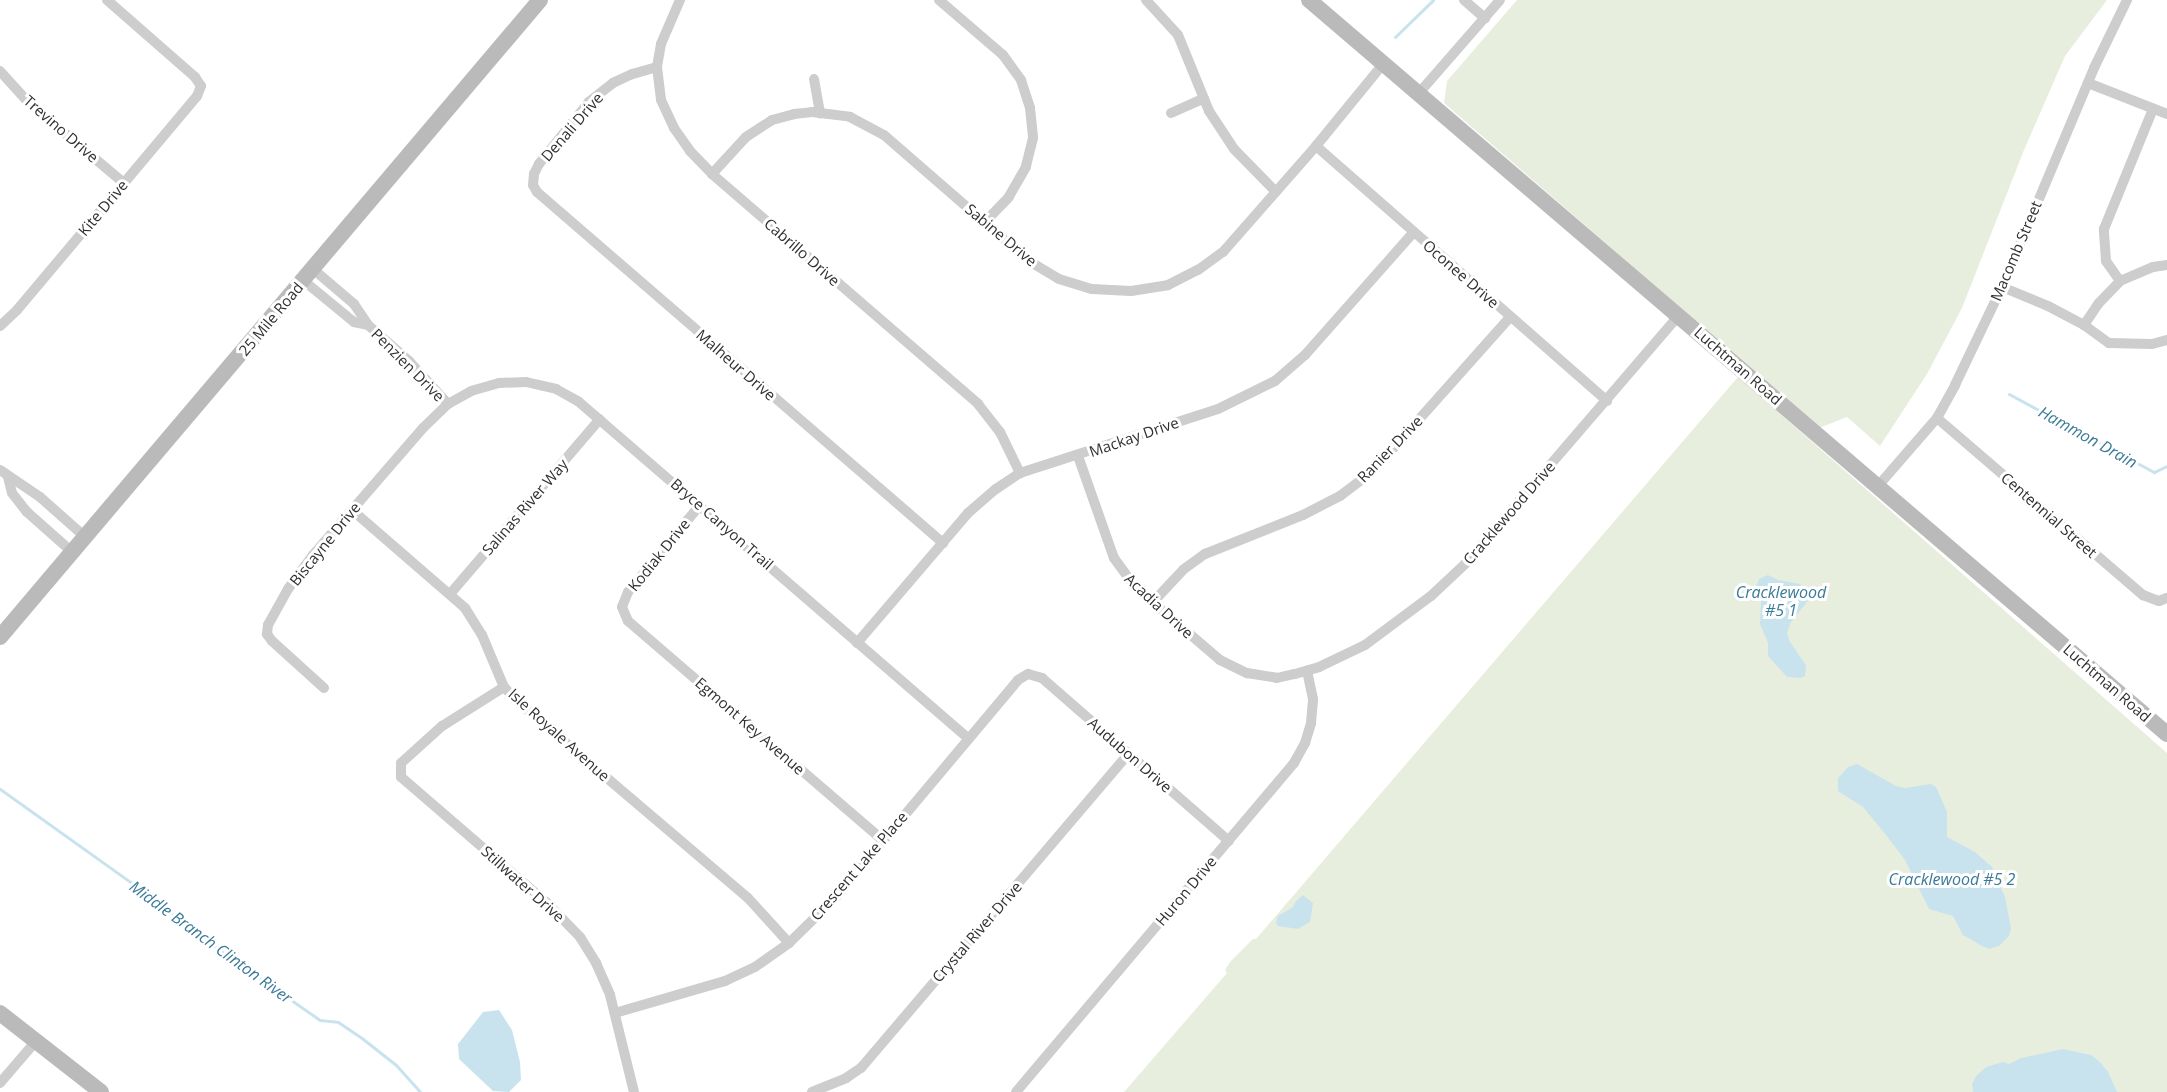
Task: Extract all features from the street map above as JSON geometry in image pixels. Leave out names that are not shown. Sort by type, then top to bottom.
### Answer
[{"type":"street","name":"Kite Drive","points":[[0,326],[17,310],[197,96],[201,86],[195,77],[107,0]]},
{"type":"street","name":"25 Mile Road","points":[[0,637],[540,0]]},
{"type":"street","name":"Cabrillo Drive","points":[[680,0],[661,44],[657,67],[661,100],[674,128],[690,151],[712,174],[978,404],[1000,432],[1020,473]]},
{"type":"street","points":[[939,0],[1003,56],[1021,80],[1030,108],[1033,138],[1026,167],[1009,197],[985,222]]},
{"type":"street","points":[[1146,0],[1178,35],[1209,111],[1234,149],[1276,192]]},
{"type":"street","name":"Luchtman Road","points":[[1309,0],[2167,734]]},
{"type":"street","points":[[1464,0],[1485,18]]},
{"type":"street","points":[[1419,93],[1500,0]]},
{"type":"street","name":"Macomb Street","points":[[1878,486],[1937,418],[2002,287],[2088,83],[2127,0]]},
{"type":"street","name":"Sabine Drive","points":[[712,174],[746,137],[772,120],[794,114],[820,113],[850,117],[884,135],[1029,261],[1059,279],[1092,289],[1131,291],[1168,285],[1198,270],[1223,252],[1316,146],[1384,63]]},
{"type":"street","name":"Denali Drive","points":[[533,185],[534,174],[557,139],[600,92],[632,74],[657,67]]},
{"type":"street","name":"Trevino Drive","points":[[0,71],[28,102],[124,183]]},
{"type":"street","points":[[814,79],[820,113]]},
{"type":"street","points":[[2088,83],[2167,114]]},
{"type":"street","points":[[1171,112],[1204,98]]},
{"type":"street","points":[[2120,281],[2106,261],[2104,229],[2153,109]]},
{"type":"street","name":"Oconee Drive","points":[[1316,146],[1607,401]]},
{"type":"street","name":"Malheur Drive","points":[[533,185],[537,192],[943,543]]},
{"type":"street","name":"Mackay Drive","points":[[857,643],[978,504],[1020,473],[1218,409],[1275,381],[1305,355],[1413,233]]},
{"type":"street","points":[[2084,325],[2098,304],[2120,281],[2153,267],[2167,265]]},
{"type":"street","name":"Penzien Drive","points":[[308,275],[354,322],[368,325],[409,361],[448,404]]},
{"type":"street","points":[[2002,287],[2048,306],[2084,325],[2109,343],[2152,344],[2167,340]]},
{"type":"street","name":"Cracklewood Drive","points":[[1308,671],[1365,645],[1431,596],[1465,564],[1679,315]]},
{"type":"street","name":"Ranier Drive","points":[[1153,602],[1184,569],[1205,554],[1303,515],[1340,496],[1373,471],[1510,317]]},
{"type":"street","name":"Bryce Canyon Trail","points":[[448,404],[471,391],[499,383],[526,382],[556,389],[579,402],[969,739]]},
{"type":"street","name":"Biscayne Drive","points":[[324,688],[272,641],[267,634],[268,625],[298,574],[423,428],[448,404]]},
{"type":"street","name":"Centennial Street","points":[[1937,418],[2143,595],[2159,601],[2167,598]]},
{"type":"street","name":"Salinas River Way","points":[[450,594],[600,419]]},
{"type":"street","name":"Acadia Drive","points":[[1078,456],[1114,558],[1130,582],[1220,660],[1247,673],[1277,678],[1308,671]]},
{"type":"street","points":[[4,473],[39,497],[86,537]]},
{"type":"street","points":[[4,473],[12,493],[27,512],[72,552]]},
{"type":"street","points":[[27,512],[39,497]]},
{"type":"street","name":"Kodiak Drive","points":[[622,607],[633,585],[700,505]]},
{"type":"street","name":"Isle Royale Avenue","points":[[352,510],[450,594],[476,624],[504,687],[532,715],[748,898],[789,943]]},
{"type":"street","name":"Egmont Key Avenue","points":[[622,607],[628,621],[883,840]]},
{"type":"street","name":"Huron Drive","points":[[1016,1092],[1230,841],[1300,753],[1312,711],[1308,671]]},
{"type":"street","name":"Crescent Lake Place","points":[[615,1013],[725,981],[755,967],[789,943],[836,897],[1018,680],[1028,674]]},
{"type":"street","name":"Audubon Drive","points":[[1028,674],[1042,678],[1230,841]]},
{"type":"street","name":"Stillwater Drive","points":[[504,687],[442,726],[408,756],[399,769],[400,777],[546,902],[580,937],[604,981],[615,1013],[634,1092]]},
{"type":"street","name":"Crystal River Drive","points":[[812,1092],[846,1078],[861,1068],[1128,754]]},
{"type":"street","points":[[0,1013],[101,1092]]},
{"type":"street","points":[[0,1083],[36,1041]]},
{"type":"green space","points":[[1517,0],[2107,0],[2065,56],[2024,150],[1962,308],[1927,374],[1880,446],[1847,417],[1819,428],[1444,103],[1447,81]]},
{"type":"green space","points":[[1738,377],[2167,753],[2167,1092],[1124,1092],[1227,973],[1225,970],[1230,962],[1253,939],[1256,939]]},
{"type":"water","name":"Cracklewood #5 1","points":[[1768,575],[1778,580],[1800,584],[1808,595],[1807,602],[1791,622],[1787,633],[1790,642],[1806,665],[1805,676],[1801,678],[1787,677],[1768,656],[1768,643],[1760,624],[1761,600],[1756,587],[1759,579]]},
{"type":"water","name":"Cracklewood #5 2","points":[[1857,764],[1896,786],[1905,788],[1931,784],[1936,787],[1947,812],[1947,837],[1975,852],[1992,867],[2005,897],[2011,928],[2009,936],[1999,946],[1989,949],[1982,946],[1963,935],[1953,916],[1929,909],[1905,860],[1886,835],[1863,807],[1838,791],[1838,778],[1848,767]]},
{"type":"water","points":[[1303,895],[1313,903],[1310,922],[1298,929],[1278,926],[1276,923],[1278,916],[1293,907]]},
{"type":"water","points":[[499,1010],[512,1030],[520,1062],[521,1080],[509,1092],[493,1091],[459,1059],[458,1044],[483,1012]]},
{"type":"water","points":[[2063,1049],[2091,1055],[2100,1062],[2108,1072],[2117,1092],[1973,1092],[1972,1084],[1976,1076],[1986,1067],[2003,1062],[2009,1064],[2021,1058]]},
{"type":"waterway","points":[[1395,37],[1433,0]]},
{"type":"waterway","name":"Hammon Drain","points":[[2009,394],[2154,472],[2167,466]]},
{"type":"waterway","name":"Middle Branch Clinton River","points":[[0,789],[147,894],[222,952],[320,1020],[338,1022],[363,1039],[396,1065],[420,1092]]}]
